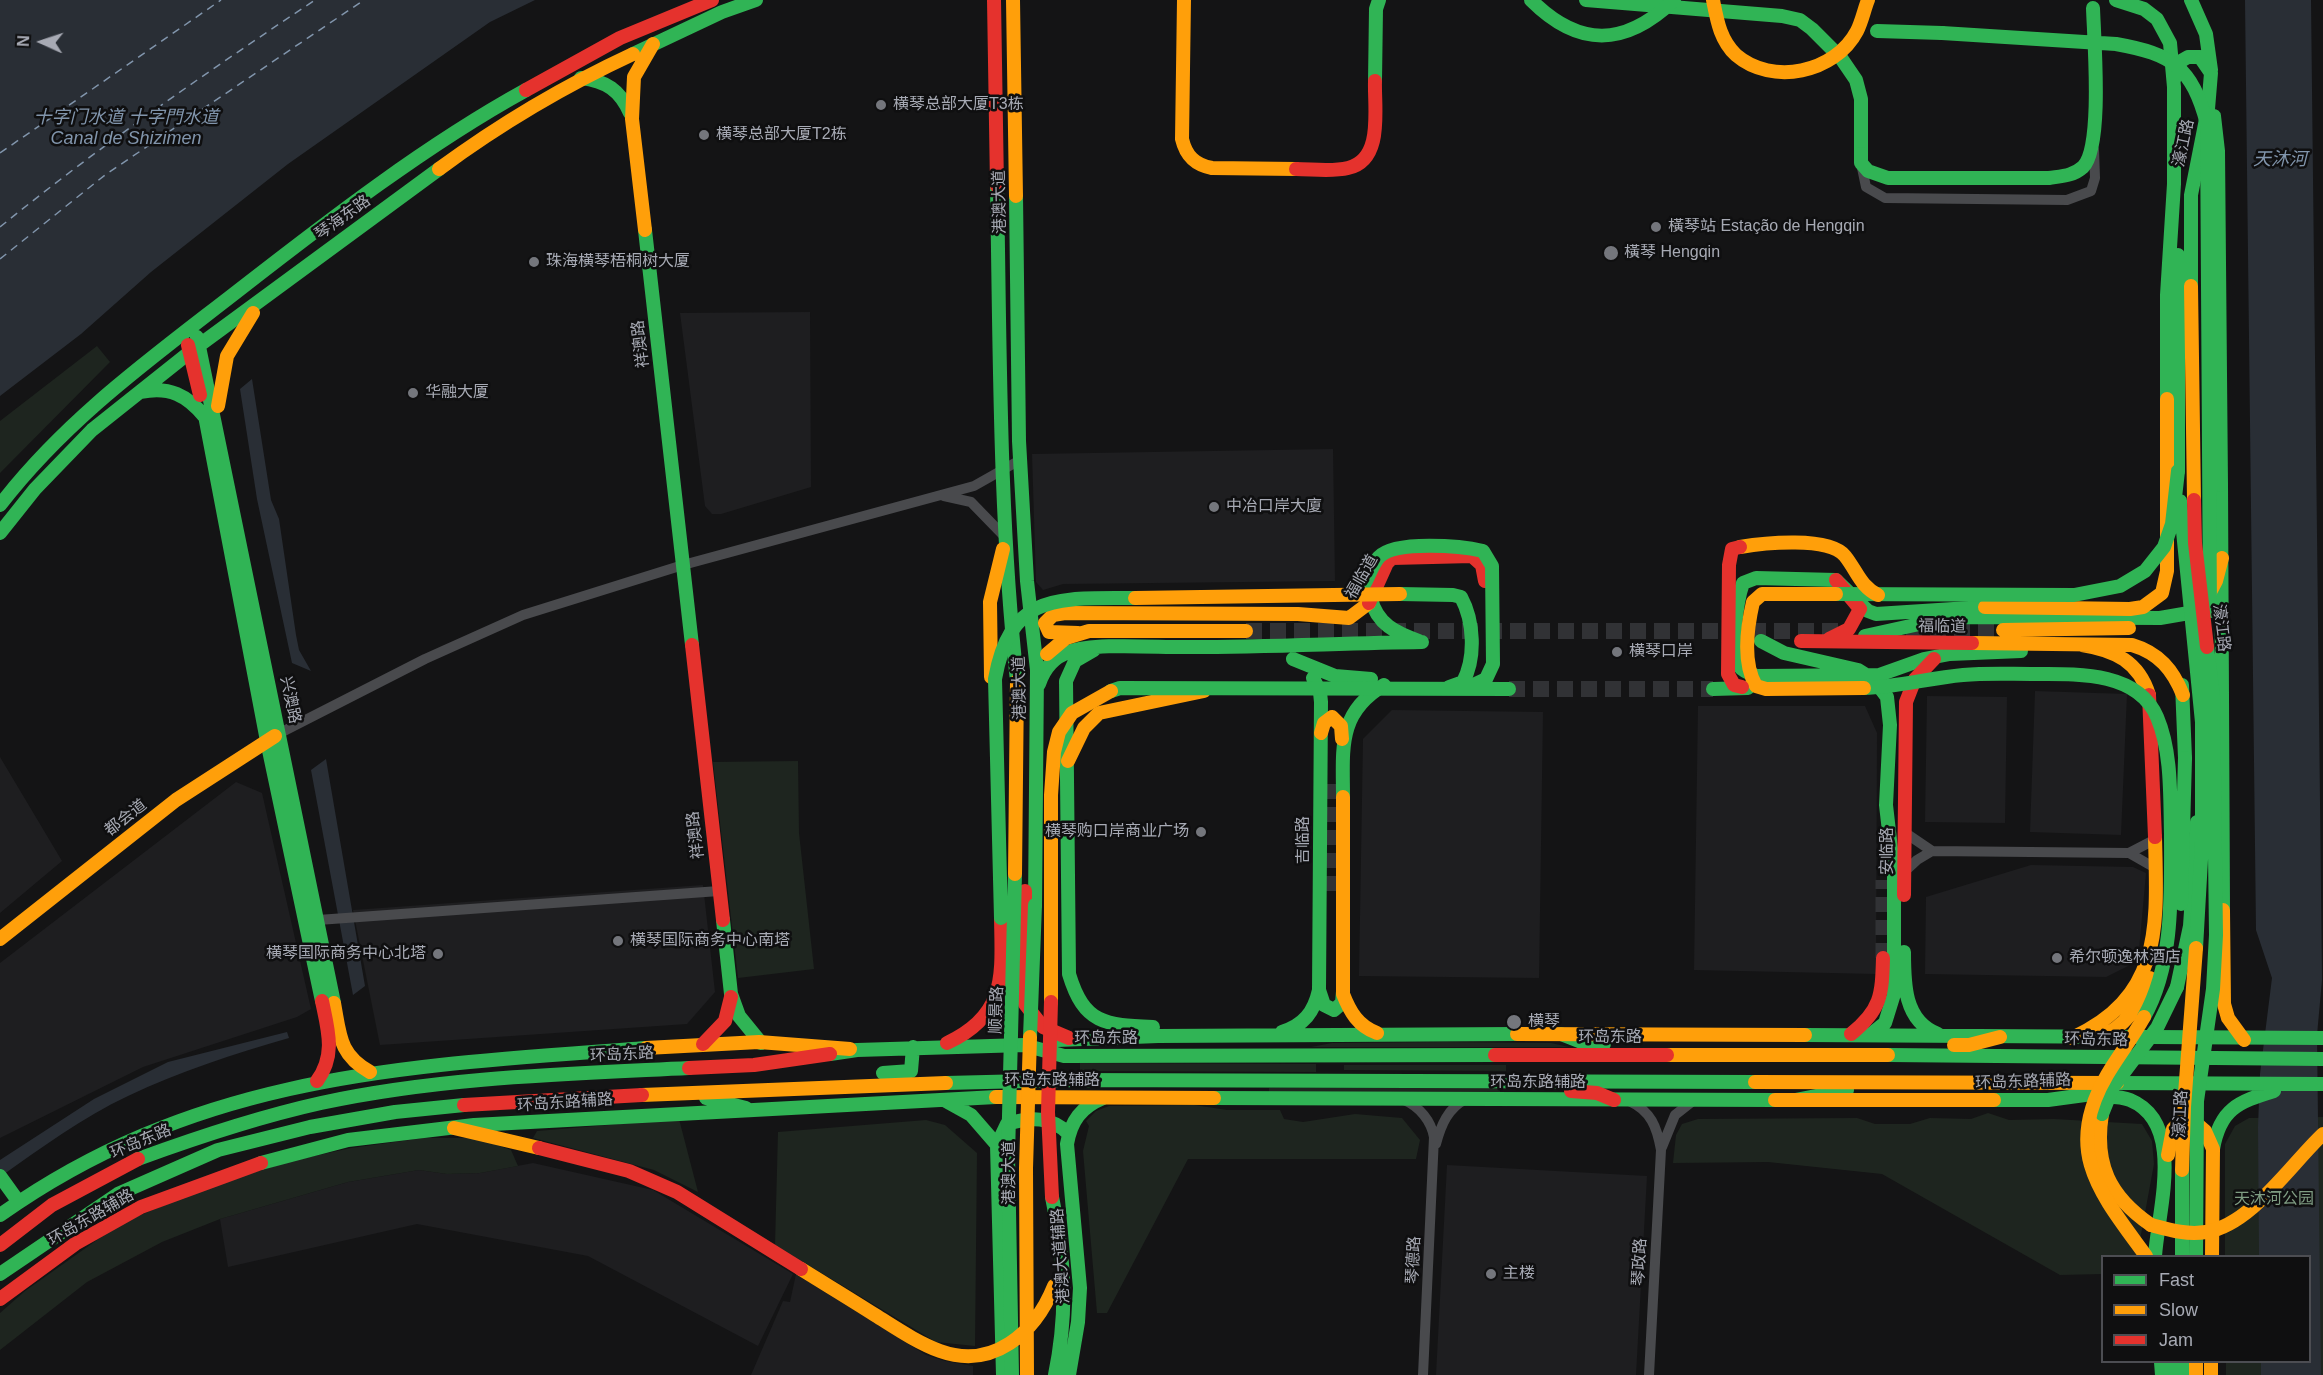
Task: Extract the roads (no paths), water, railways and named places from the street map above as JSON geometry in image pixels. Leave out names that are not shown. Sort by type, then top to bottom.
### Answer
[{"type":"main road","name":"琴海东路","points":[[0,505],[24,474],[100,398],[322,226],[489,110],[620,38],[712,0]]},
{"type":"main road","name":"琴海东路","points":[[0,532],[35,489],[92,430],[264,297],[487,134],[581,78],[722,12],[756,0]]},
{"type":"main road","name":"港澳大道","points":[[994,0],[1002,472],[1007,591],[1017,681],[1014,968]]},
{"type":"main road","name":"港澳大道","points":[[1013,0],[1020,460],[1027,581],[1037,670],[1035,905],[1026,1168],[1028,1375]]},
{"type":"main road","points":[[1184,0],[1182,139],[1186,153],[1192,160],[1212,168],[1346,169],[1362,163],[1367,157],[1374,138],[1378,4]]},
{"type":"main road","points":[[1531,0],[1542,13],[1564,29],[1583,35],[1602,37],[1628,33],[1641,28],[1655,19],[1674,0]]},
{"type":"main road","points":[[1586,0],[1782,16],[1800,20],[1841,58],[1859,85],[1861,163],[1868,171],[1888,178],[2049,178],[2078,171],[2090,158],[2095,131],[2094,2]]},
{"type":"main road","points":[[1713,0],[1716,22],[1730,47],[1759,68],[1783,73],[1815,68],[1838,56],[1856,35],[1868,0]]},
{"type":"main road","points":[[2116,0],[2131,3],[2157,19],[2170,43],[2174,87],[2174,184],[2167,295],[2167,571],[2162,593],[2143,607],[2130,609],[1961,607],[1904,611],[1891,615],[1868,611],[1836,580],[1756,578],[1743,583],[1737,596],[1737,657],[1739,666],[1756,676],[1879,675],[1936,657],[2056,649],[2078,645],[2143,648],[2164,662],[2177,680],[2183,695]]},
{"type":"main road","points":[[2192,0],[2201,15],[2207,33],[2211,73]]},
{"type":"main road","points":[[1877,32],[1942,33],[2116,44],[2158,52],[2182,66],[2200,85],[2209,100],[2217,125],[2224,1004],[2228,1018],[2247,1040]]},
{"type":"main road","name":"祥澳路","points":[[653,44],[634,77],[632,119],[731,994],[739,1016],[761,1043]]},
{"type":"main road","points":[[2174,87],[2176,69],[2181,61],[2188,57],[2200,57],[2211,73]]},
{"type":"main road","points":[[2182,66],[2202,100],[2206,124],[2213,694]]},
{"type":"main road","name":"濠江路","points":[[2182,1255],[2184,1118],[2197,952],[2202,790],[2202,697],[2186,575],[2178,471],[2185,286],[2192,195],[2208,109],[2211,73]]},
{"type":"main road","name":"祥澳路","points":[[581,78],[610,83],[624,99],[632,119]]},
{"type":"main road","points":[[2174,184],[2185,286]]},
{"type":"main road","name":"濠江路","points":[[2185,286],[2195,543],[2213,694],[2216,935],[2213,989],[2203,1047],[2198,1101],[2196,1255]]},
{"type":"main road","points":[[217,427],[223,361],[231,343],[264,297]]},
{"type":"main road","name":"兴澳路","points":[[189,327],[217,427],[343,1048],[356,1064],[370,1072]]},
{"type":"main road","name":"兴澳路","points":[[195,349],[205,417],[267,741],[327,1025],[331,1051],[328,1067],[317,1081]]},
{"type":"main road","points":[[138,393],[155,388],[181,393],[194,402],[205,417]]},
{"type":"main road","points":[[1766,689],[1756,686],[1749,674],[1750,610],[1756,597],[1762,594],[2074,595],[2109,591],[2140,576],[2160,553],[2170,531],[2178,471]]},
{"type":"main road","points":[[998,991],[990,602],[1005,538]]},
{"type":"main road","points":[[1742,687],[1734,685],[1728,674],[1729,565],[1732,549],[1746,544],[1830,546],[1843,555],[1862,585],[1879,595]]},
{"type":"main road","points":[[1037,696],[1042,672],[1063,652],[1086,648],[1260,647],[1321,643],[1422,642],[1390,629],[1381,622],[1364,596],[1378,558],[1389,548],[1472,548],[1483,551],[1488,556],[1493,572],[1493,664],[1486,680],[1467,687]]},
{"type":"main road","name":"福临道","points":[[1246,632],[1049,632],[1045,623],[1047,617],[1052,614],[1073,613],[1298,614],[1340,619],[1357,615],[1368,606],[1364,596],[1387,563],[1398,556],[1463,554],[1472,556],[1482,565],[1485,661],[1479,676],[1472,679],[1352,679],[1335,676],[1293,658]]},
{"type":"main road","points":[[2003,630],[2103,630],[2166,624],[2189,613],[2211,594],[2222,558]]},
{"type":"main road","name":"福临道","points":[[1836,580],[1860,609],[1858,617],[1852,627],[1842,635],[1834,638],[1801,641],[2078,645]]},
{"type":"main road","points":[[1027,581],[1025,1004],[1033,1020],[1043,1030],[1069,1038]]},
{"type":"main road","points":[[936,1046],[969,1033],[991,1009],[998,991],[1009,850],[1007,591]]},
{"type":"main road","points":[[1068,936],[1056,944],[1025,940],[1003,922],[995,679],[1004,641],[1022,615],[1032,608],[1067,599],[1453,595],[1465,602],[1470,620],[1467,677],[1458,685],[1443,688]]},
{"type":"main road","points":[[1847,642],[1918,622],[1951,617],[2160,618],[2189,613]]},
{"type":"main road","points":[[2103,630],[2139,638],[2160,647],[2171,656],[2179,669],[2183,695],[2185,758],[2178,951],[2163,1000],[2142,1036],[2123,1062],[2109,1075],[2098,1151],[2102,1168],[2118,1197],[2151,1226],[2191,1235],[2219,1229],[2251,1210],[2323,1134]]},
{"type":"main road","name":"福临道","points":[[1037,670],[1055,645],[1078,633]]},
{"type":"main road","name":"安临路","points":[[1761,641],[1784,652],[1858,670],[1874,680],[1887,697],[1890,725],[1886,805],[1894,876],[1894,994],[1885,1023],[1870,1035]]},
{"type":"main road","points":[[2072,1038],[2092,1031],[2114,1016],[2142,978],[2151,956],[2157,929],[2151,701],[2148,690],[2138,670],[2123,656],[2108,648],[2078,645]]},
{"type":"main road","name":"吉临路","points":[[1260,647],[1276,650],[1293,658],[1307,670],[1320,693],[1319,990],[1315,1010],[1308,1018],[1291,1029],[1267,1036]]},
{"type":"main road","points":[[1109,648],[1082,654],[1067,671],[1068,936],[1069,974],[1073,993],[1089,1016],[1111,1026],[1171,1028],[1243,1036]]},
{"type":"main road","name":"安临路","points":[[1936,657],[1915,679],[1906,702],[1904,970],[1911,1010],[1927,1030],[1947,1036]]},
{"type":"main road","points":[[1713,689],[1902,686],[1973,674],[2091,675],[2111,680],[2142,697],[2150,705],[2164,735],[2167,755],[2170,929],[2159,988],[2093,1104],[2086,1130],[2088,1168],[2097,1188],[2145,1255]]},
{"type":"main road","points":[[1343,742],[1349,717],[1356,707],[1370,693],[1399,679]]},
{"type":"main road","points":[[2098,1039],[2115,1032],[2133,1016],[2150,982],[2157,954],[2160,916],[2156,740],[2145,712],[2132,696],[2111,680]]},
{"type":"main road","points":[[454,1128],[629,1171],[677,1192],[911,1337],[944,1352],[960,1356],[994,1351],[1022,1338],[1048,1306],[1054,1286],[1057,1258],[1048,1112],[1052,939],[1051,795],[1054,752],[1059,732],[1072,713],[1104,693],[1120,688],[1467,687],[1509,689]]},
{"type":"main road","points":[[1066,767],[1084,728],[1099,713],[1152,704],[1217,688]]},
{"type":"main road","points":[[1319,990],[1324,1005],[1334,1010],[1342,1003],[1343,742],[1341,726],[1332,717],[1324,723],[1320,736]]},
{"type":"main road","name":"都会道","points":[[0,939],[176,800],[280,733]]},
{"type":"main road","points":[[2102,1114],[2116,1082],[2157,1028],[2185,966],[2190,918],[2192,855],[2202,790]]},
{"type":"main road","points":[[1332,891],[1332,911],[1342,967]]},
{"type":"main road","points":[[1035,905],[1041,1109],[1067,1297],[1064,1334],[1055,1375]]},
{"type":"main road","points":[[1851,1035],[1872,1017],[1878,1008],[1882,997],[1882,958]]},
{"type":"main road","name":"顺景路","points":[[1014,968],[1018,1049]]},
{"type":"main road","points":[[1343,990],[1348,1008],[1361,1025],[1373,1032],[1389,1036]]},
{"type":"main road","name":"祥澳路","points":[[703,1044],[725,1022],[731,994]]},
{"type":"main road","points":[[1018,1049],[1069,1038],[1243,1036],[1561,1034],[2247,1040],[2323,1038]]},
{"type":"main road","points":[[1561,1034],[1584,1043],[1626,1044],[1663,1054]]},
{"type":"main road","points":[[1922,1055],[1939,1046],[1969,1045],[2000,1037]]},
{"type":"main road","points":[[0,1176],[6,1206],[91,1159],[217,1106],[317,1081],[370,1072],[478,1059],[703,1044],[824,1045],[857,1050]]},
{"type":"main road","name":"环岛东路","points":[[0,1245],[52,1205],[128,1163],[220,1129],[321,1102],[419,1086],[559,1074],[754,1065],[857,1050],[936,1046],[1018,1049],[1064,1056],[1663,1054],[2321,1059]]},
{"type":"main road","points":[[811,1087],[875,1074],[911,1071],[914,1066],[913,1047]]},
{"type":"main road","name":"港澳大道","points":[[1012,1375],[1008,1156],[1018,1049]]},
{"type":"main road","points":[[0,1274],[118,1194],[229,1147],[310,1126],[395,1112],[507,1101],[811,1087],[1067,1080],[2142,1083],[2254,1091],[2298,1084],[2322,1085]]},
{"type":"main road","points":[[1516,1080],[1542,1091],[1586,1091],[1620,1100]]},
{"type":"main road","points":[[1795,1100],[1852,1089],[1881,1089],[1904,1082]]},
{"type":"main road","name":"环岛东路辅路","points":[[0,1299],[75,1244],[141,1207],[244,1167],[348,1140],[454,1128],[746,1108],[940,1098],[2048,1100],[2095,1095],[2142,1083]]},
{"type":"main road","points":[[2212,1255],[2214,1134],[2221,1119],[2254,1091]]},
{"type":"main road","points":[[688,1094],[746,1108]]},
{"type":"main road","points":[[2095,1095],[2131,1101],[2151,1116],[2162,1137],[2166,1164]]},
{"type":"main road","points":[[1003,1375],[998,1145],[1000,1136],[1007,1124],[1022,1119],[1057,1121],[1069,1134],[1081,1112],[1093,1102],[1106,1097]]},
{"type":"main road","points":[[940,1098],[971,1115],[998,1145]]},
{"type":"main road","points":[[2155,1255],[2166,1164],[2173,1129],[2179,1123],[2195,1123],[2203,1127],[2213,1149]]},
{"type":"main road","name":"港澳大道辅路","points":[[1069,1134],[1071,1180],[1082,1278],[1081,1316],[1069,1375]]},
{"type":"street","points":[[1861,163],[1866,187],[1885,198],[2067,200],[2091,191],[2095,178],[2093,146]]},
{"type":"street","points":[[280,733],[425,659],[524,615],[683,565],[975,486],[1020,460]]},
{"type":"street","points":[[940,495],[971,502],[1005,538]]},
{"type":"street","points":[[1904,832],[1932,852]]},
{"type":"street","points":[[1904,872],[1917,860],[1932,852],[2129,853],[2156,839]]},
{"type":"street","points":[[2129,853],[2157,869]]},
{"type":"street","points":[[318,920],[719,891]]},
{"type":"street","name":"琴德路","points":[[1399,1098],[1415,1107],[1424,1116],[1432,1128],[1435,1147],[1423,1375]]},
{"type":"street","name":"琴德路","points":[[1435,1147],[1451,1109],[1468,1099]]},
{"type":"street","points":[[1620,1100],[1639,1105],[1650,1115],[1658,1130],[1661,1150]]},
{"type":"street","points":[[1661,1150],[1676,1115],[1694,1100]]},
{"type":"street","name":"琴政路","points":[[1649,1375],[1661,1150]]},
{"type":"water","name":"十字门水道 十字門水道 Canal de Shizimen","points":[[0,0],[535,0],[490,22],[288,164],[151,272],[81,334],[0,396]]},
{"type":"water","name":"天沐河","points":[[2245,0],[2311,0],[2322,980],[2317,1035],[2321,1375],[2261,1375],[2261,1363],[2311,1363],[2311,1255],[2259,1255],[2260,1074],[2272,978],[2256,930]]},
{"type":"water","points":[[252,379],[271,500],[279,519],[299,650],[311,671],[292,663],[257,499],[240,389]]},
{"type":"water","points":[[326,759],[365,986],[353,995],[311,770]]},
{"type":"water","points":[[287,1032],[289,1038],[187,1071],[111,1104],[62,1134],[0,1177],[0,1160],[94,1099],[168,1062]]},
{"type":"tunnel","points":[[1906,630],[2003,630]]},
{"type":"tunnel","points":[[1246,631],[1851,631]]},
{"type":"tunnel","points":[[1509,689],[1713,689]]},
{"type":"tunnel","points":[[1332,780],[1332,891]]},
{"type":"tunnel","points":[[1883,880],[1883,958]]},
{"type":"place","name":"横琴总部大厦T3栋","points":[[881,105]]},
{"type":"place","name":"横琴总部大厦T2栋","points":[[704,135]]},
{"type":"place","name":"橫琴站 Estação de Hengqin","points":[[1656,227]]},
{"type":"place","name":"橫琴 Hengqin","points":[[1611,253]]},
{"type":"place","name":"珠海横琴梧桐树大厦","points":[[534,262]]},
{"type":"place","name":"华融大厦","points":[[413,393]]},
{"type":"place","name":"中冶口岸大廈","points":[[1214,507]]},
{"type":"place","name":"横琴口岸","points":[[1617,652]]},
{"type":"place","name":"横琴购口岸商业广场","points":[[1201,832]]},
{"type":"place","name":"横琴国际商务中心南塔","points":[[618,941]]},
{"type":"place","name":"横琴国际商务中心北塔","points":[[438,954]]},
{"type":"place","name":"希尔顿逸林酒店","points":[[2057,958]]},
{"type":"place","name":"横琴","points":[[1514,1022]]},
{"type":"place","name":"主楼","points":[[1491,1274]]},
{"type":"park label","name":"天沐河公园","points":[[2274,1200]]}]
